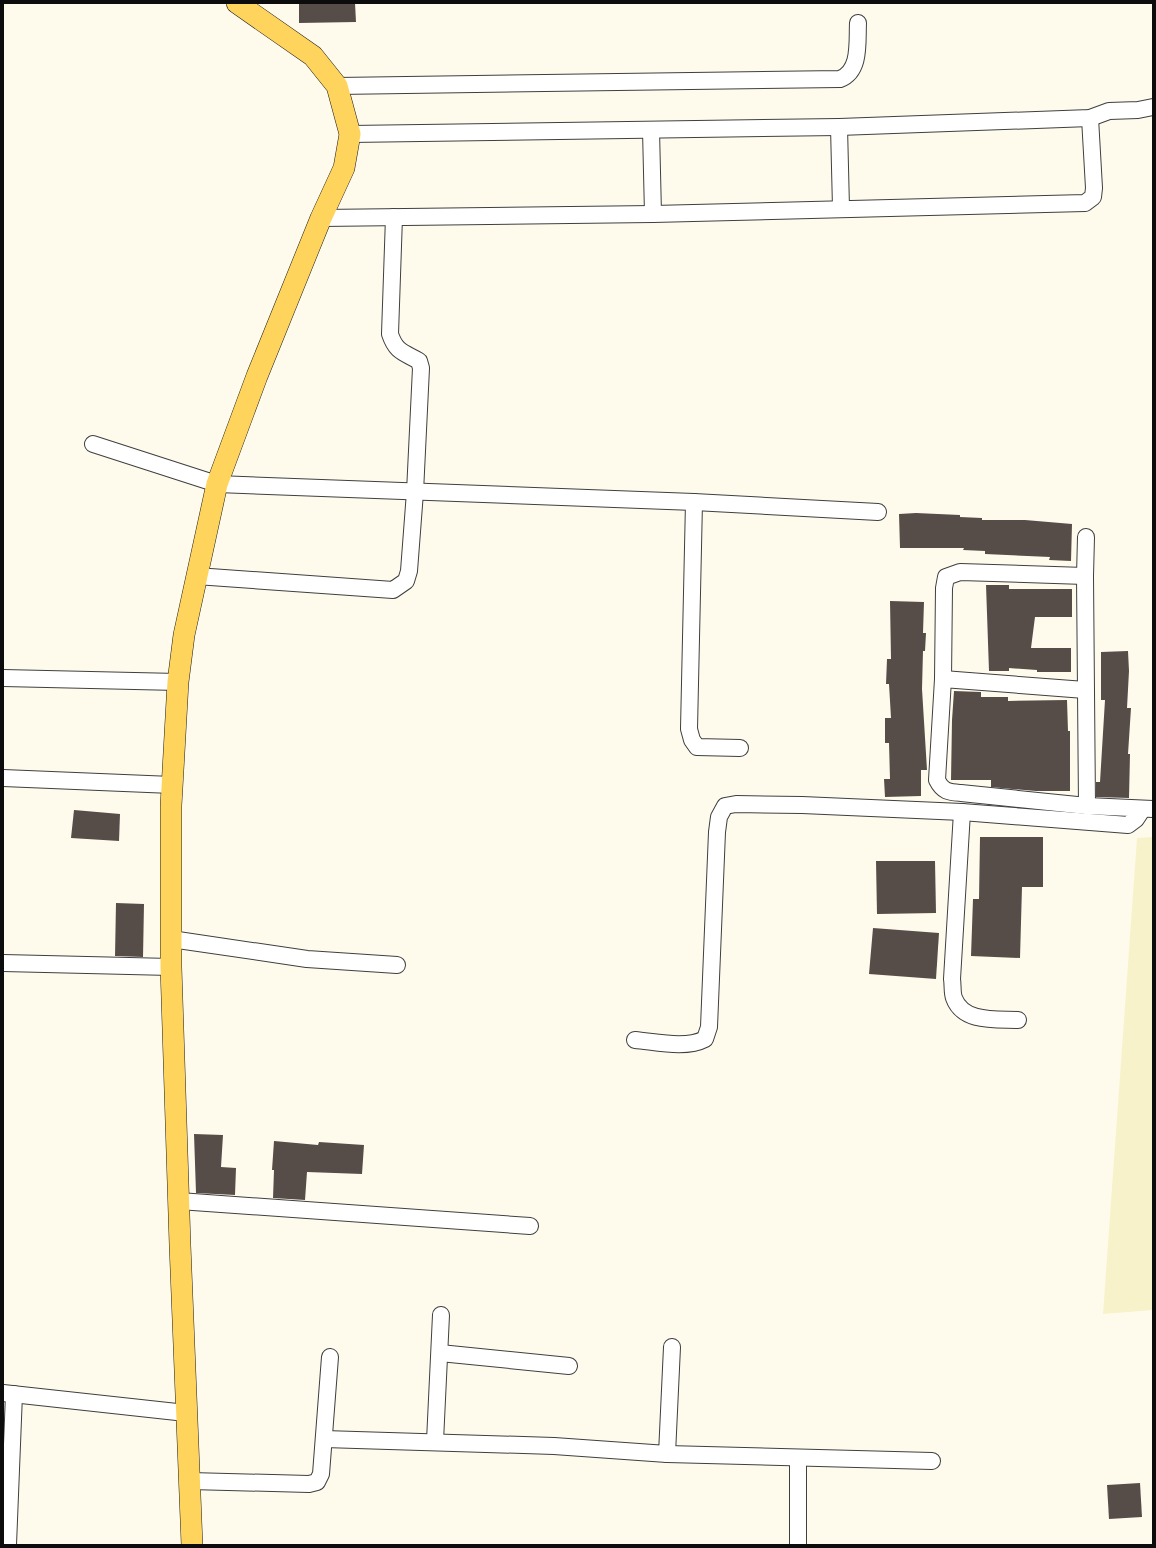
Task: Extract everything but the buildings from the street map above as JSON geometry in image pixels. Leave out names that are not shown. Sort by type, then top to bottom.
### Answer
[{"type":"main road","points":[[192,1545],[186,1413],[171,967],[172,785],[178,682],[184,635],[217,484],[257,376],[321,218],[344,168],[350,134],[337,86],[313,56],[237,3]]},
{"type":"street","points":[[337,86],[840,79],[846,77],[853,70],[856,59],[858,23]]},
{"type":"street","points":[[350,134],[839,127],[1090,118],[1109,111],[1138,110],[1153,107]]},
{"type":"street","points":[[321,218],[653,214],[841,208],[1085,203],[1093,197],[1094,188],[1090,118]]},
{"type":"street","points":[[839,127],[841,208]]},
{"type":"street","points":[[651,130],[653,214]]},
{"type":"street","points":[[196,576],[393,590],[406,581],[409,571],[415,492],[421,368],[419,361],[403,354],[394,345],[390,334],[394,217]]},
{"type":"street","points":[[93,444],[217,484],[694,502],[878,512]]},
{"type":"street","points":[[694,502],[690,729],[692,740],[697,747],[740,748]]},
{"type":"street","points":[[1086,537],[1085,690],[1087,806]]},
{"type":"street","points":[[1085,576],[960,572],[946,577],[944,588],[943,679],[937,780],[946,791],[961,794],[1147,810]]},
{"type":"street","points":[[3,678],[178,682]]},
{"type":"street","points":[[943,679],[1085,690]]},
{"type":"street","points":[[3,778],[172,785]]},
{"type":"street","points":[[635,1040],[683,1044],[697,1043],[705,1039],[709,1027],[717,832],[719,817],[725,806],[736,804],[794,805],[962,812],[1128,825],[1147,810]]},
{"type":"street","points":[[962,812],[952,979],[954,998],[961,1009],[973,1017],[1018,1020]]},
{"type":"street","points":[[171,940],[307,959],[397,966]]},
{"type":"street","points":[[3,963],[171,967]]},
{"type":"street","points":[[179,1202],[530,1226]]},
{"type":"street","points":[[435,1441],[441,1315]]},
{"type":"street","points":[[668,1454],[672,1347]]},
{"type":"street","points":[[440,1353],[569,1366]]},
{"type":"street","points":[[190,1481],[309,1484],[317,1482],[321,1474],[330,1357]]},
{"type":"street","points":[[8,1545],[8,1393],[186,1413]]},
{"type":"street","points":[[324,1439],[435,1441],[554,1446],[668,1454],[932,1461]]},
{"type":"street","points":[[798,1458],[798,1545]]},
{"type":"shaded area","points":[[1153,837],[1153,1310],[1103,1314],[1137,838]]}]
